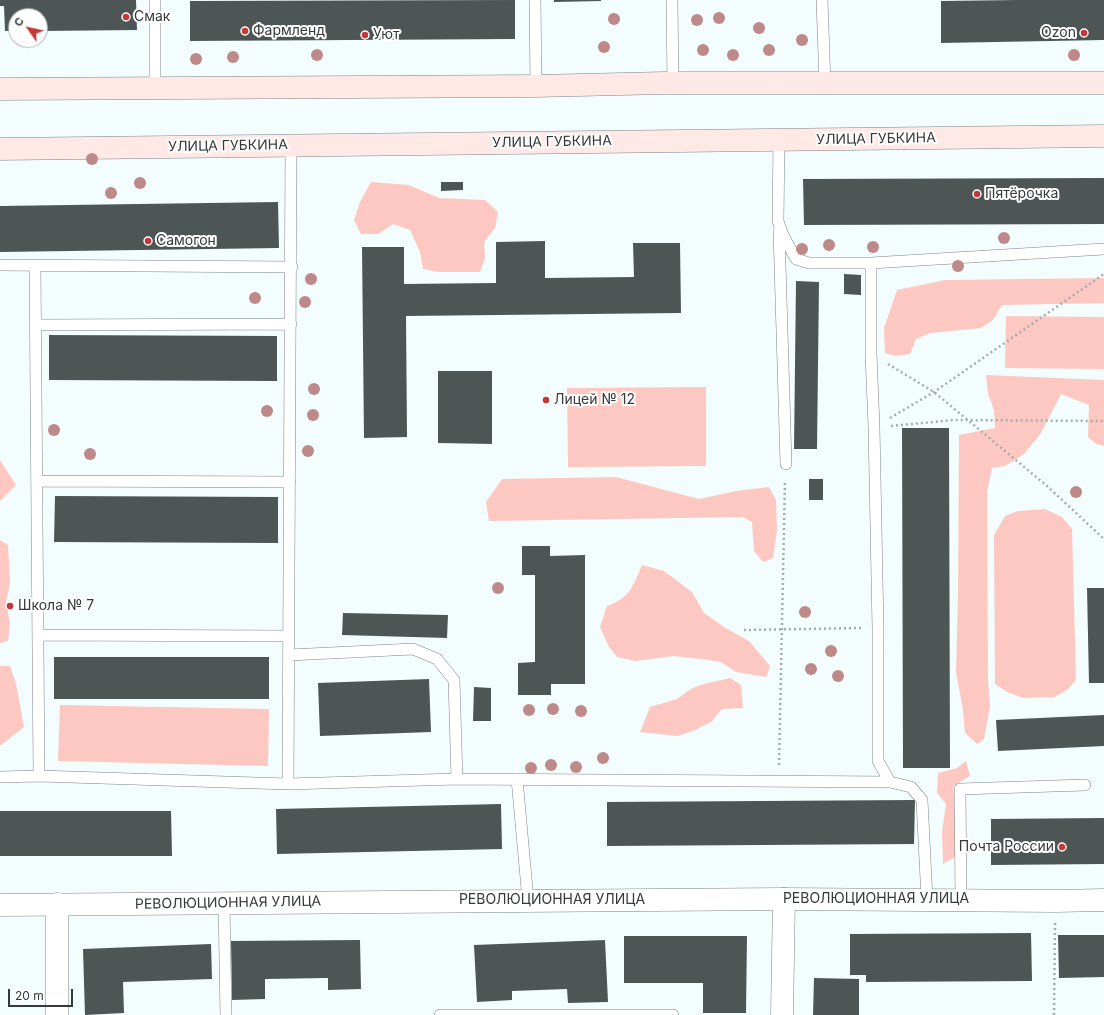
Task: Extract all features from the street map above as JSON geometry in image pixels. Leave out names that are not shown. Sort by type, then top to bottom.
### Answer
[{"type":"main road","points":[[0,88],[1104,83]]},
{"type":"main road","name":"УЛИЦА ГУБКИНА","points":[[0,149],[1104,136]]},
{"type":"street","name":"РЕВОЛЮЦИОННАЯ УЛИЦА","points":[[0,904],[784,898],[1055,901],[1104,900]]},
{"type":"street","points":[[782,1015],[784,898]]},
{"type":"street","points":[[57,904],[57,1015]]},
{"type":"lane","points":[[155,0],[155,87]]},
{"type":"lane","points":[[536,0],[536,86]]},
{"type":"lane","points":[[672,0],[673,84]]},
{"type":"lane","points":[[822,0],[825,84]]},
{"type":"lane","points":[[779,140],[778,221],[786,464]]},
{"type":"lane","points":[[288,784],[292,267],[291,145]]},
{"type":"lane","points":[[778,221],[783,235],[796,259],[809,263],[871,263],[1104,249]]},
{"type":"lane","points":[[871,263],[871,354],[878,628],[878,761],[890,782]]},
{"type":"lane","points":[[0,265],[292,267]]},
{"type":"lane","points":[[35,265],[39,776]]},
{"type":"lane","points":[[36,325],[291,324]]},
{"type":"lane","points":[[37,481],[290,482]]},
{"type":"lane","points":[[38,635],[289,636]]},
{"type":"lane","points":[[289,655],[413,649],[437,659],[454,680],[457,779]]},
{"type":"lane","points":[[0,777],[39,776],[288,784],[457,779],[890,782],[911,788],[922,800],[927,899]]},
{"type":"lane","points":[[517,779],[528,900]]},
{"type":"lane","points":[[961,900],[960,789],[1085,785]]},
{"type":"lane","points":[[224,903],[226,1015]]},
{"type":"lane","points":[[440,1015],[673,1015]]},
{"type":"path","points":[[874,428],[934,392],[1104,274]]},
{"type":"path","points":[[871,354],[934,392],[1047,486],[1104,539]]},
{"type":"path","points":[[874,428],[952,420],[1104,421]]},
{"type":"path","points":[[779,781],[786,464]]},
{"type":"path","points":[[744,630],[878,628]]},
{"type":"path","points":[[1054,1015],[1055,901]]},
{"type":"shaded area","points":[[371,182],[409,185],[439,198],[485,200],[498,212],[495,228],[484,242],[485,258],[480,272],[439,272],[423,269],[420,252],[410,230],[393,224],[378,234],[361,234],[354,220],[360,202]]},
{"type":"shaded area","points":[[1104,278],[1104,303],[1002,305],[993,320],[981,328],[930,333],[916,339],[910,354],[895,356],[885,353],[884,328],[897,290],[945,280]]},
{"type":"shaded area","points":[[1006,316],[1104,317],[1104,369],[1005,368]]},
{"type":"shaded area","points":[[986,375],[1104,380],[1104,446],[1096,444],[1088,437],[1089,405],[1061,394],[1041,433],[1024,454],[1005,466],[992,468],[987,492],[988,681],[990,706],[984,739],[977,744],[965,733],[963,710],[956,672],[959,435],[995,428],[994,410],[988,394]]},
{"type":"shaded area","points":[[706,387],[706,466],[568,467],[567,388]]},
{"type":"shaded area","points":[[0,460],[16,485],[0,501]]},
{"type":"shaded area","points":[[616,477],[699,499],[736,491],[769,487],[776,500],[777,530],[773,558],[763,562],[754,551],[752,522],[743,517],[489,521],[486,502],[502,479]]},
{"type":"shaded area","points":[[1045,509],[1062,517],[1072,529],[1076,680],[1067,690],[1054,697],[1023,698],[1007,692],[995,684],[994,535],[1005,516],[1018,511]]},
{"type":"shaded area","points":[[0,540],[8,545],[10,583],[6,603],[10,623],[8,641],[0,643]]},
{"type":"shaded area","points":[[642,565],[664,571],[692,592],[704,613],[724,627],[749,641],[770,666],[766,677],[736,672],[721,662],[702,659],[673,656],[635,661],[617,657],[609,647],[600,627],[607,606],[615,603],[626,595],[633,585]]},
{"type":"shaded area","points":[[0,666],[10,666],[16,684],[24,727],[1,745],[0,745]]},
{"type":"shaded area","points":[[730,678],[741,685],[743,708],[722,709],[711,722],[678,736],[640,732],[650,707],[677,699],[689,690],[700,685]]},
{"type":"shaded area","points":[[60,705],[269,709],[268,766],[58,761]]},
{"type":"shaded area","points":[[966,761],[970,776],[953,786],[955,807],[955,857],[943,864],[942,832],[946,804],[937,793],[938,773],[957,768]]},
{"type":"building","points":[[0,0],[136,0],[137,30],[48,31],[48,8],[8,8],[8,31],[5,31],[4,6],[0,6]]},
{"type":"building","points":[[515,0],[515,39],[190,41],[190,1]]},
{"type":"building","points":[[554,0],[601,0],[601,1],[554,2]]},
{"type":"building","points":[[1104,0],[1104,40],[941,43],[941,1]]},
{"type":"building","points":[[1104,178],[1104,224],[804,225],[803,179]]},
{"type":"building","points":[[441,182],[463,182],[463,190],[441,191]]},
{"type":"building","points":[[278,202],[279,248],[0,252],[0,206]]},
{"type":"building","points":[[545,241],[545,278],[634,277],[633,243],[680,243],[681,313],[406,316],[407,437],[364,438],[362,247],[404,247],[404,284],[496,283],[496,242]]},
{"type":"building","points":[[844,274],[861,275],[861,295],[844,294]]},
{"type":"building","points":[[796,281],[819,282],[817,449],[794,449]]},
{"type":"building","points":[[49,335],[277,336],[277,381],[49,380]]},
{"type":"building","points":[[438,371],[492,371],[492,444],[438,443]]},
{"type":"building","points":[[902,428],[949,428],[950,768],[903,768]]},
{"type":"building","points":[[809,479],[823,479],[823,500],[809,500]]},
{"type":"building","points":[[55,496],[278,497],[278,543],[54,542]]},
{"type":"building","points":[[522,546],[550,546],[550,556],[585,555],[585,684],[551,684],[551,695],[518,695],[518,663],[535,662],[535,575],[522,575]]},
{"type":"building","points":[[1087,588],[1104,588],[1104,683],[1089,683]]},
{"type":"building","points":[[343,613],[448,615],[447,638],[342,635]]},
{"type":"building","points":[[54,657],[269,657],[269,699],[54,699]]},
{"type":"building","points":[[429,679],[431,732],[320,736],[318,683]]},
{"type":"building","points":[[474,687],[491,688],[491,721],[473,721]]},
{"type":"building","points":[[1104,715],[1104,746],[998,751],[996,720]]},
{"type":"building","points":[[915,800],[914,844],[607,846],[607,802]]},
{"type":"building","points":[[501,804],[502,849],[277,854],[276,809]]},
{"type":"building","points":[[0,811],[171,811],[172,856],[0,856]]},
{"type":"building","points":[[1104,818],[1104,864],[991,865],[991,819]]},
{"type":"building","points":[[1031,933],[1032,981],[866,982],[866,975],[850,975],[850,934]]},
{"type":"building","points":[[1058,935],[1104,935],[1104,977],[1059,978]]},
{"type":"building","points":[[624,936],[747,936],[746,1013],[703,1013],[703,983],[624,983]]},
{"type":"building","points":[[360,940],[361,989],[328,990],[328,978],[265,979],[265,999],[232,1000],[231,941]]},
{"type":"building","points":[[605,940],[608,1002],[568,1003],[567,989],[512,991],[512,1000],[477,1002],[474,945]]},
{"type":"building","points":[[211,944],[212,979],[123,982],[124,1013],[85,1015],[83,949]]},
{"type":"building","points":[[814,978],[859,979],[859,1015],[813,1015]]},
{"type":"place","name":"Смак","points":[[126,17]]},
{"type":"place","name":"Фармленд","points":[[245,31]]},
{"type":"place","name":"Ozon","points":[[1084,33]]},
{"type":"place","name":"Уют","points":[[365,35]]},
{"type":"place","name":"Пятёрочка","points":[[977,194]]},
{"type":"place","name":"Самогон","points":[[148,241]]},
{"type":"place","name":"Лицей № 12","points":[[546,400]]},
{"type":"place","name":"Школа № 7","points":[[10,606]]},
{"type":"place","name":"Почта России","points":[[1062,847]]}]
